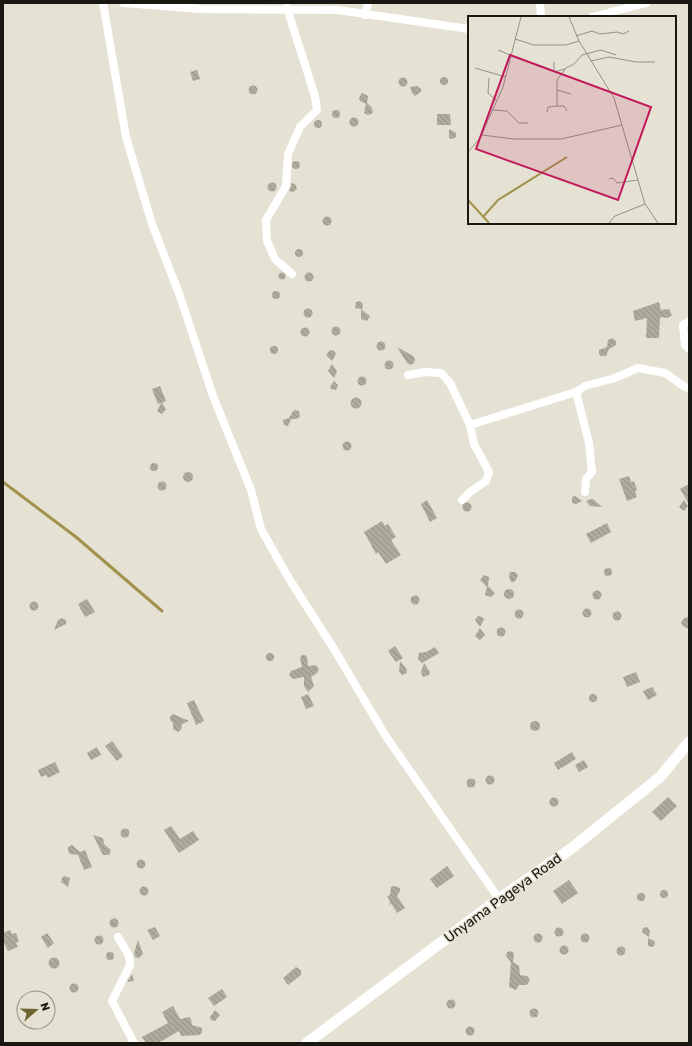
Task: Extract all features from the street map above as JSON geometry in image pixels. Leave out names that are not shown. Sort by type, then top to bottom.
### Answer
[{"type":"street","points":[[103,3],[126,137],[152,224],[180,296],[213,396],[251,490],[262,529],[288,577],[331,643],[385,735],[499,899]]},
{"type":"street","points":[[123,3],[201,9],[287,8],[315,11],[338,10],[364,15],[468,29]]},
{"type":"street","points":[[364,15],[368,3]]},
{"type":"street","points":[[540,3],[541,16]]},
{"type":"street","points":[[596,16],[646,3]]},
{"type":"street","points":[[287,8],[315,96],[317,110],[300,127],[288,154],[286,186],[266,220],[268,241],[276,259],[292,274]]},
{"type":"street","points":[[689,321],[684,325],[685,345],[689,349]]},
{"type":"street","points":[[470,426],[576,392],[585,386],[615,378],[638,368],[665,373],[685,387],[689,388]]},
{"type":"street","points":[[408,375],[425,372],[441,373],[450,383],[470,426],[474,444],[489,472],[486,481],[470,492],[462,500]]},
{"type":"street","points":[[576,392],[589,443],[592,472],[586,479],[585,492]]},
{"type":"street","name":"Unyama Pageya Road","points":[[307,1043],[499,899],[572,848],[660,777],[689,742]]},
{"type":"street","points":[[118,937],[129,956],[130,965],[112,1001],[134,1043]]},
{"type":"building","points":[[197,70],[200,79],[193,81],[190,72]]},
{"type":"building","points":[[403,77],[408,82],[403,87],[398,82]]},
{"type":"building","points":[[442,77],[446,77],[448,81],[446,85],[442,85],[440,83],[440,79]]},
{"type":"building","points":[[253,85],[258,90],[253,95],[248,90]]},
{"type":"building","points":[[417,86],[421,89],[421,92],[415,96],[410,87]]},
{"type":"building","points":[[362,93],[368,96],[367,103],[372,108],[373,113],[368,115],[364,113],[366,104],[360,101],[359,98]]},
{"type":"building","points":[[336,110],[339,111],[339,117],[336,118],[333,117],[332,114],[333,111]]},
{"type":"building","points":[[437,114],[450,114],[451,125],[437,125]]},
{"type":"building","points":[[354,117],[359,122],[354,127],[349,122]]},
{"type":"building","points":[[318,120],[321,121],[321,127],[318,128],[315,127],[314,124],[315,121]]},
{"type":"building","points":[[449,129],[456,133],[456,137],[452,139],[449,138]]},
{"type":"building","points":[[296,161],[299,162],[299,168],[296,169],[293,168],[292,165],[293,162]]},
{"type":"building","points":[[272,182],[277,187],[272,192],[267,187]]},
{"type":"building","points":[[292,183],[295,184],[297,189],[293,192],[289,191]]},
{"type":"building","points":[[327,216],[332,221],[327,226],[322,221]]},
{"type":"building","points":[[299,249],[302,250],[302,256],[299,257],[296,256],[295,253],[296,250]]},
{"type":"building","points":[[282,272],[285,273],[285,279],[282,280],[279,279],[278,276],[279,273]]},
{"type":"building","points":[[309,272],[314,277],[309,282],[304,277]]},
{"type":"building","points":[[274,291],[278,291],[280,295],[278,299],[274,299],[272,297],[272,293]]},
{"type":"building","points":[[360,301],[363,304],[362,310],[370,316],[367,321],[361,319],[361,309],[355,308],[356,302]]},
{"type":"building","points":[[659,302],[661,310],[669,309],[672,315],[668,318],[660,317],[659,338],[646,338],[647,318],[635,321],[633,311]]},
{"type":"building","points":[[308,308],[313,313],[308,318],[303,313]]},
{"type":"building","points":[[336,326],[341,331],[336,336],[331,331]]},
{"type":"building","points":[[305,327],[310,332],[305,337],[300,332]]},
{"type":"building","points":[[612,338],[616,341],[616,345],[609,349],[606,356],[601,356],[599,354],[599,350],[607,347],[608,340]]},
{"type":"building","points":[[381,341],[386,346],[381,351],[376,346]]},
{"type":"building","points":[[274,346],[277,347],[277,353],[274,354],[271,353],[270,350],[271,347]]},
{"type":"building","points":[[397,347],[413,356],[415,359],[414,363],[411,365],[407,363]]},
{"type":"building","points":[[330,350],[334,351],[336,354],[332,361],[326,355]]},
{"type":"building","points":[[389,360],[394,365],[389,370],[384,365]]},
{"type":"building","points":[[332,364],[337,371],[334,378],[328,371]]},
{"type":"building","points":[[362,376],[367,381],[362,386],[357,381]]},
{"type":"building","points":[[334,381],[338,385],[336,390],[331,389],[330,387]]},
{"type":"building","points":[[160,386],[166,401],[162,403],[166,409],[162,414],[157,411],[161,403],[158,404],[152,389]]},
{"type":"building","points":[[354,398],[358,398],[360,399],[360,407],[354,408],[351,405],[351,401]]},
{"type":"building","points":[[294,410],[299,411],[300,417],[291,419],[288,426],[284,425],[283,420],[289,418]]},
{"type":"building","points":[[347,441],[352,446],[347,451],[342,446]]},
{"type":"building","points":[[152,463],[156,463],[158,467],[156,471],[152,471],[150,469],[150,465]]},
{"type":"building","points":[[188,472],[193,477],[188,482],[183,477]]},
{"type":"building","points":[[629,476],[631,482],[634,481],[637,490],[635,491],[637,497],[627,501],[619,479]]},
{"type":"building","points":[[160,482],[164,482],[166,486],[164,490],[160,490],[158,488],[158,484]]},
{"type":"building","points":[[689,484],[689,504],[680,489]]},
{"type":"building","points":[[575,496],[582,501],[576,504],[572,503],[572,497]]},
{"type":"building","points":[[591,499],[602,507],[590,506],[586,501]]},
{"type":"building","points":[[427,500],[437,518],[430,522],[421,504]]},
{"type":"building","points":[[684,500],[688,506],[684,511],[679,507]]},
{"type":"building","points":[[465,503],[469,503],[471,507],[469,511],[465,511],[463,509],[463,505]]},
{"type":"building","points":[[382,521],[385,526],[388,524],[396,537],[391,540],[401,555],[386,564],[378,552],[376,554],[364,532]]},
{"type":"building","points":[[607,523],[611,532],[591,543],[586,534]]},
{"type":"building","points":[[608,568],[611,569],[611,575],[608,576],[605,575],[604,572],[605,569]]},
{"type":"building","points":[[510,572],[515,572],[518,575],[516,580],[512,583],[509,578]]},
{"type":"building","points":[[484,575],[489,577],[488,586],[495,593],[491,597],[485,595],[487,587],[480,580]]},
{"type":"building","points":[[509,589],[514,594],[509,599],[504,594]]},
{"type":"building","points":[[597,590],[602,595],[597,600],[592,595]]},
{"type":"building","points":[[415,595],[420,600],[415,605],[410,600]]},
{"type":"building","points":[[87,599],[95,612],[85,617],[78,604]]},
{"type":"building","points":[[34,601],[39,606],[34,611],[29,606]]},
{"type":"building","points":[[587,608],[592,613],[587,618],[582,613]]},
{"type":"building","points":[[519,609],[524,614],[519,619],[514,614]]},
{"type":"building","points":[[617,611],[622,616],[617,621],[612,616]]},
{"type":"building","points":[[478,616],[484,619],[480,627],[475,620]]},
{"type":"building","points":[[689,616],[689,629],[681,623],[683,619]]},
{"type":"building","points":[[62,618],[66,620],[66,624],[54,630],[58,620]]},
{"type":"building","points":[[501,627],[506,632],[501,637],[496,632]]},
{"type":"building","points":[[480,628],[485,635],[480,640],[475,636]]},
{"type":"building","points":[[395,646],[403,658],[396,662],[388,651]]},
{"type":"building","points":[[435,647],[439,653],[422,663],[418,659],[419,653],[426,652]]},
{"type":"building","points":[[270,653],[273,654],[273,660],[270,661],[267,660],[266,657],[267,654]]},
{"type":"building","points":[[302,655],[307,657],[308,666],[316,665],[319,669],[317,673],[311,677],[314,686],[308,692],[304,686],[304,677],[293,679],[289,675],[291,671],[302,667],[300,658]]},
{"type":"building","points":[[400,661],[406,668],[407,673],[402,675],[399,672]]},
{"type":"building","points":[[424,663],[430,672],[429,675],[423,677],[421,672]]},
{"type":"building","points":[[636,672],[640,682],[627,687],[623,677]]},
{"type":"building","points":[[652,687],[657,695],[648,700],[643,691]]},
{"type":"building","points":[[308,694],[314,706],[306,709],[301,697]]},
{"type":"building","points":[[591,694],[595,694],[597,698],[595,702],[591,702],[589,700],[589,696]]},
{"type":"building","points":[[194,700],[204,721],[196,725],[187,703]]},
{"type":"building","points":[[173,714],[189,721],[182,724],[181,730],[178,732],[173,729],[173,723],[170,720],[170,717]]},
{"type":"building","points":[[533,721],[537,721],[540,726],[537,731],[533,731],[530,728],[530,724]]},
{"type":"building","points":[[112,741],[123,756],[117,761],[105,746]]},
{"type":"building","points":[[97,747],[101,755],[91,760],[87,753]]},
{"type":"building","points":[[572,752],[576,759],[558,770],[554,763]]},
{"type":"building","points":[[584,760],[588,767],[579,772],[575,765]]},
{"type":"building","points":[[55,762],[60,772],[48,778],[46,775],[41,777],[38,770]]},
{"type":"building","points":[[490,775],[495,780],[490,785],[485,780]]},
{"type":"building","points":[[471,778],[476,783],[471,788],[466,783]]},
{"type":"building","points":[[554,797],[559,802],[554,807],[549,802]]},
{"type":"building","points":[[668,797],[677,806],[661,821],[652,812]]},
{"type":"building","points":[[171,826],[180,839],[193,831],[199,840],[179,853],[164,830]]},
{"type":"building","points":[[125,828],[130,833],[125,838],[120,833]]},
{"type":"building","points":[[93,835],[103,838],[104,844],[111,850],[109,855],[103,855]]},
{"type":"building","points":[[72,845],[80,852],[85,850],[92,867],[84,870],[78,855],[70,854],[68,851],[68,847]]},
{"type":"building","points":[[141,859],[146,864],[141,869],[136,864]]},
{"type":"building","points":[[447,866],[454,876],[437,888],[430,879]]},
{"type":"building","points":[[64,876],[70,878],[68,887],[61,882]]},
{"type":"building","points":[[569,880],[578,893],[562,904],[553,891]]},
{"type":"building","points":[[144,886],[149,891],[144,896],[139,891]]},
{"type":"building","points":[[394,886],[400,888],[397,896],[405,908],[397,913],[391,903],[389,906],[390,901],[387,896],[390,895],[391,887]]},
{"type":"building","points":[[662,890],[666,890],[668,894],[666,898],[662,898],[660,896],[660,892]]},
{"type":"building","points":[[639,893],[643,893],[645,897],[643,901],[639,901],[637,899],[637,895]]},
{"type":"building","points":[[114,918],[119,923],[114,928],[109,923]]},
{"type":"building","points":[[155,927],[160,936],[153,940],[147,930]]},
{"type":"building","points":[[559,927],[564,932],[559,937],[554,932]]},
{"type":"building","points":[[647,927],[650,931],[649,937],[642,932],[643,928]]},
{"type":"building","points":[[10,930],[12,934],[16,933],[19,941],[16,943],[18,947],[8,951],[3,941],[3,933]]},
{"type":"building","points":[[47,933],[54,943],[48,948],[41,937]]},
{"type":"building","points":[[538,933],[543,938],[538,943],[533,938]]},
{"type":"building","points":[[585,933],[590,938],[585,943],[580,938]]},
{"type":"building","points":[[99,935],[104,940],[99,945],[94,940]]},
{"type":"building","points":[[648,938],[654,941],[655,944],[653,947],[648,946]]},
{"type":"building","points":[[138,940],[143,954],[139,958],[135,957],[134,953]]},
{"type":"building","points":[[564,945],[569,950],[564,955],[559,950]]},
{"type":"building","points":[[621,946],[626,951],[621,956],[616,951]]},
{"type":"building","points":[[510,951],[514,953],[513,962],[519,966],[520,975],[527,976],[530,980],[527,985],[519,985],[516,990],[509,987],[511,962],[506,956],[507,952]]},
{"type":"building","points":[[108,952],[112,952],[114,956],[112,960],[108,960],[106,958],[106,954]]},
{"type":"building","points":[[52,958],[56,958],[58,959],[58,967],[52,968],[49,965],[49,961]]},
{"type":"building","points":[[296,967],[301,970],[301,975],[288,985],[283,978]]},
{"type":"building","points":[[132,974],[134,981],[127,982]]},
{"type":"building","points":[[74,983],[79,988],[74,993],[69,988]]},
{"type":"building","points":[[222,989],[227,997],[214,1006],[208,998]]},
{"type":"building","points":[[451,999],[456,1004],[451,1009],[446,1004]]},
{"type":"building","points":[[173,1006],[180,1019],[189,1017],[192,1025],[202,1028],[202,1033],[199,1035],[181,1036],[179,1031],[158,1043],[146,1043],[142,1037],[168,1023],[162,1012]]},
{"type":"building","points":[[534,1008],[539,1013],[534,1018],[529,1013]]},
{"type":"building","points":[[215,1010],[220,1015],[215,1021],[211,1020],[210,1017]]},
{"type":"building","points":[[470,1026],[475,1031],[470,1036],[465,1031]]},
{"type":"waterway","points":[[3,482],[76,537],[162,611]]}]
